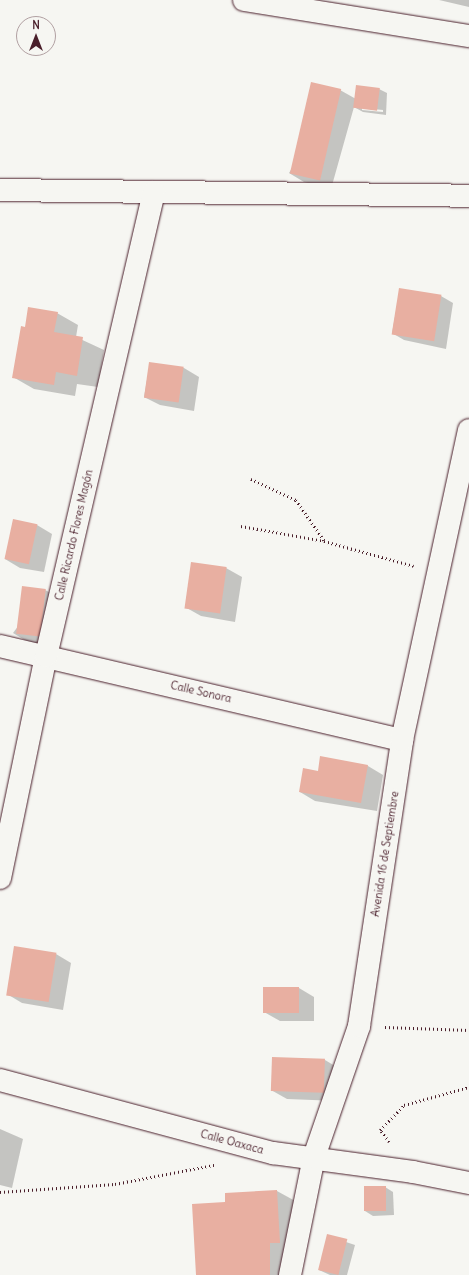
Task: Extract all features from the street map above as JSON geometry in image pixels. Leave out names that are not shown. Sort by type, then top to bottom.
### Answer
[{"type":"street","points":[[244,0],[469,36]]},
{"type":"street","points":[[0,190],[469,196]]},
{"type":"street","name":"Calle Ricardo Flores Magón","points":[[0,878],[46,656],[154,192]]},
{"type":"street","name":"Avenida 16 de Septiembre","points":[[290,1275],[314,1157],[359,1026],[402,740],[469,430]]},
{"type":"street","name":"Calle Sonora","points":[[0,646],[402,740]]},
{"type":"street","name":"Calle Oaxaca","points":[[0,1080],[273,1153],[314,1157],[413,1172],[469,1184]]},
{"type":"path","points":[[251,479],[296,500],[324,540]]},
{"type":"path","points":[[241,526],[324,540],[438,573]]},
{"type":"path","points":[[359,1026],[469,1030]]},
{"type":"path","points":[[413,1172],[380,1130],[404,1105],[469,1087]]},
{"type":"path","points":[[0,1192],[115,1184],[220,1163]]},
{"type":"building","points":[[311,82],[341,89],[320,181],[290,174]]},
{"type":"building","points":[[356,85],[380,88],[377,111],[353,108]]},
{"type":"building","points":[[399,288],[441,295],[434,341],[392,334]]},
{"type":"building","points":[[28,307],[58,312],[54,332],[83,337],[77,376],[56,372],[54,385],[12,378],[21,326],[25,327]]},
{"type":"building","points":[[149,362],[184,367],[179,403],[144,398]]},
{"type":"building","points":[[13,519],[37,524],[29,564],[4,559]]},
{"type":"building","points":[[191,562],[227,567],[220,614],[184,609]]},
{"type":"building","points":[[22,586],[46,589],[40,637],[16,634]]},
{"type":"building","points":[[320,756],[368,765],[361,803],[299,792],[303,768],[318,771]]},
{"type":"building","points":[[14,946],[56,953],[49,1002],[6,995]]},
{"type":"building","points":[[263,987],[299,987],[299,1013],[263,1013]]},
{"type":"building","points":[[272,1057],[325,1059],[324,1093],[271,1091]]},
{"type":"building","points":[[364,1186],[386,1186],[386,1211],[364,1211]]},
{"type":"building","points":[[277,1190],[280,1243],[270,1243],[270,1275],[196,1275],[192,1204],[225,1202],[225,1193]]},
{"type":"building","points":[[327,1234],[347,1239],[338,1275],[318,1270]]}]
